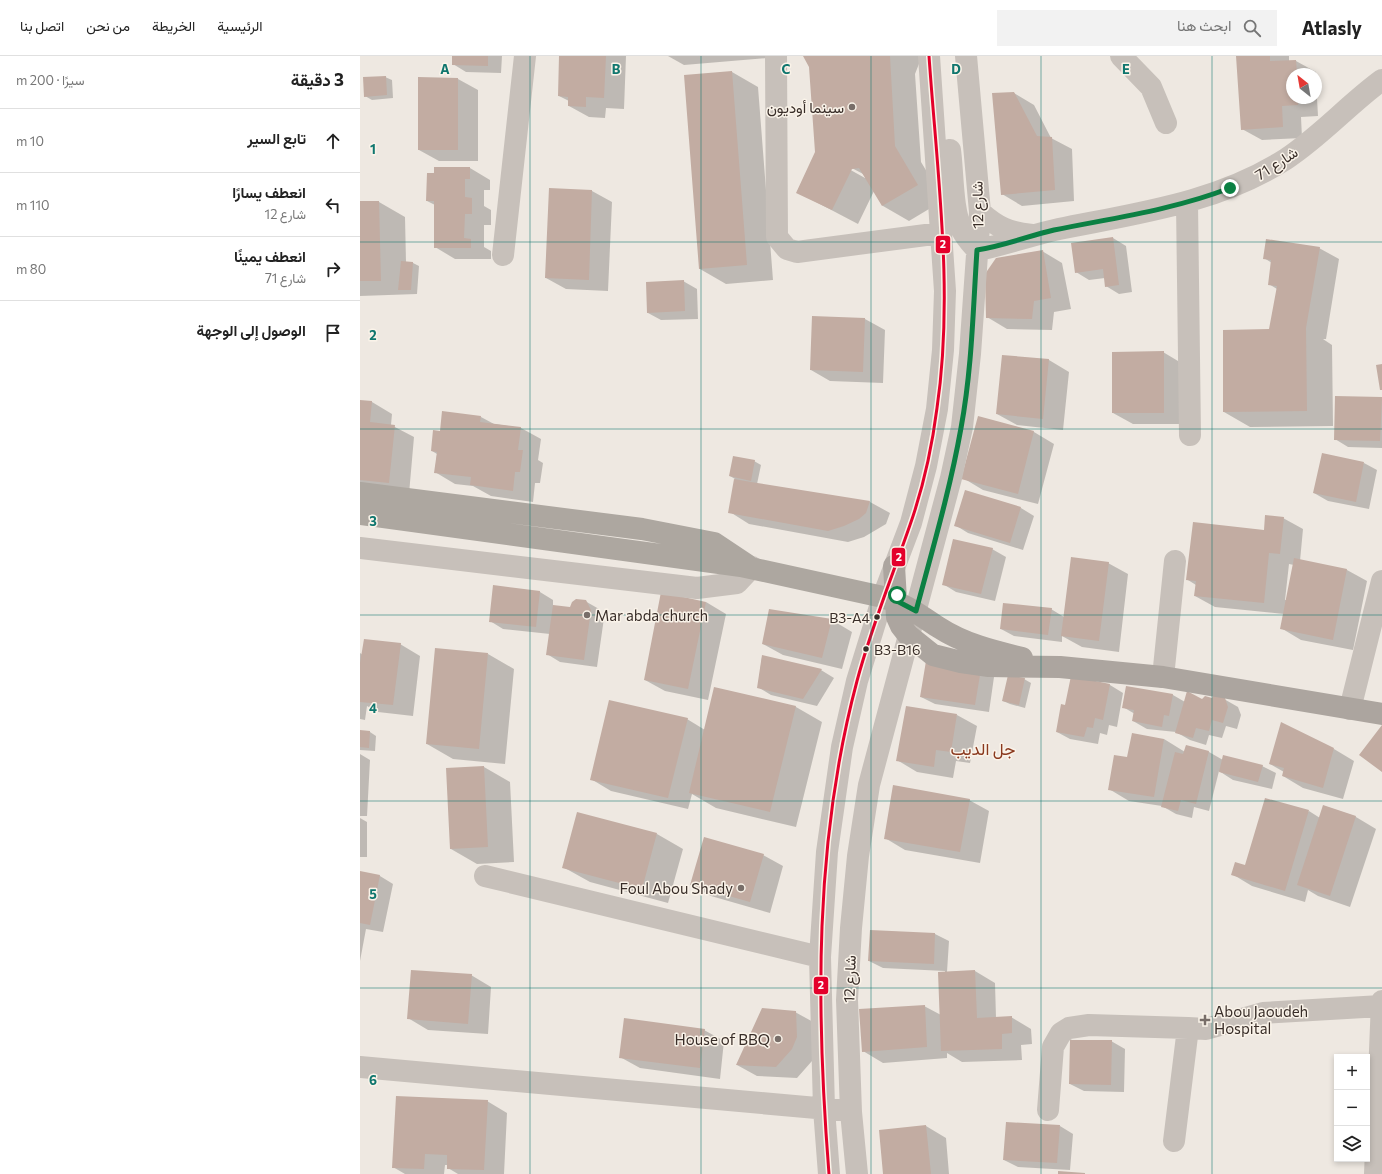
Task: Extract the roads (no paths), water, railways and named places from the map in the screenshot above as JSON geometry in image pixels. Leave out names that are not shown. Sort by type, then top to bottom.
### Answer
[{"type":"highway","points":[[360,493],[642,529],[714,543],[746,567]]},
{"type":"highway","points":[[360,514],[746,567],[890,599]]},
{"type":"main road","points":[[890,599],[916,611],[938,628],[963,640],[989,650],[1060,667]]},
{"type":"main road","points":[[890,599],[901,626],[908,635],[933,655],[961,662],[990,666],[1060,667],[1162,677],[1382,714]]},
{"type":"street","points":[[503,255],[525,56]]},
{"type":"street","points":[[776,56],[777,237],[783,245],[797,252],[941,233]]},
{"type":"street","points":[[829,1174],[824,1109],[820,957],[827,852],[842,747],[857,681],[890,599],[894,566],[911,522],[926,466],[937,408],[944,328],[944,291],[929,56]]},
{"type":"street","name":"شارع 12","points":[[857,1174],[851,1112],[847,1000],[850,935],[858,856],[869,785],[908,635],[943,512],[962,427],[974,310],[980,212],[966,56]]},
{"type":"street","points":[[1121,56],[1151,87],[1166,123]]},
{"type":"street","name":"شارع 71","points":[[977,250],[998,246],[1032,235],[1160,210],[1187,203],[1246,182],[1287,158],[1382,80]]},
{"type":"street","points":[[931,93],[944,124],[950,146],[957,216],[961,229],[977,250]]},
{"type":"street","points":[[1187,203],[1190,435]]},
{"type":"street","name":"شارع 71","points":[[980,212],[994,225],[1013,233],[1032,235]]},
{"type":"street","points":[[360,548],[697,588],[737,583],[746,567]]},
{"type":"street","points":[[1162,677],[1175,561]]},
{"type":"street","points":[[1350,709],[1382,581]]},
{"type":"street","points":[[485,876],[820,957]]},
{"type":"street","points":[[1048,1110],[1053,1046],[1061,1033],[1069,1028],[1089,1025],[1206,1029],[1263,1013],[1382,1004],[1375,1174]]},
{"type":"street","points":[[1174,1141],[1188,1028]]},
{"type":"street","points":[[360,1067],[851,1112]]},
{"type":"place","name":"سينما أوديون","points":[[852,107]]},
{"type":"place","name":"Mar abda church","points":[[587,615]]},
{"type":"place","name":"B3-A4","points":[[877,617]]},
{"type":"place","name":"B3-B16","points":[[866,649]]},
{"type":"place","name":"Foul Abou Shady","points":[[741,888]]},
{"type":"place","name":"Abou Jaoudeh Hospital","points":[[1205,1020]]},
{"type":"place","name":"House of BBQ","points":[[778,1039]]},
{"type":"district","name":"جل الديب","points":[[983,748]]}]
